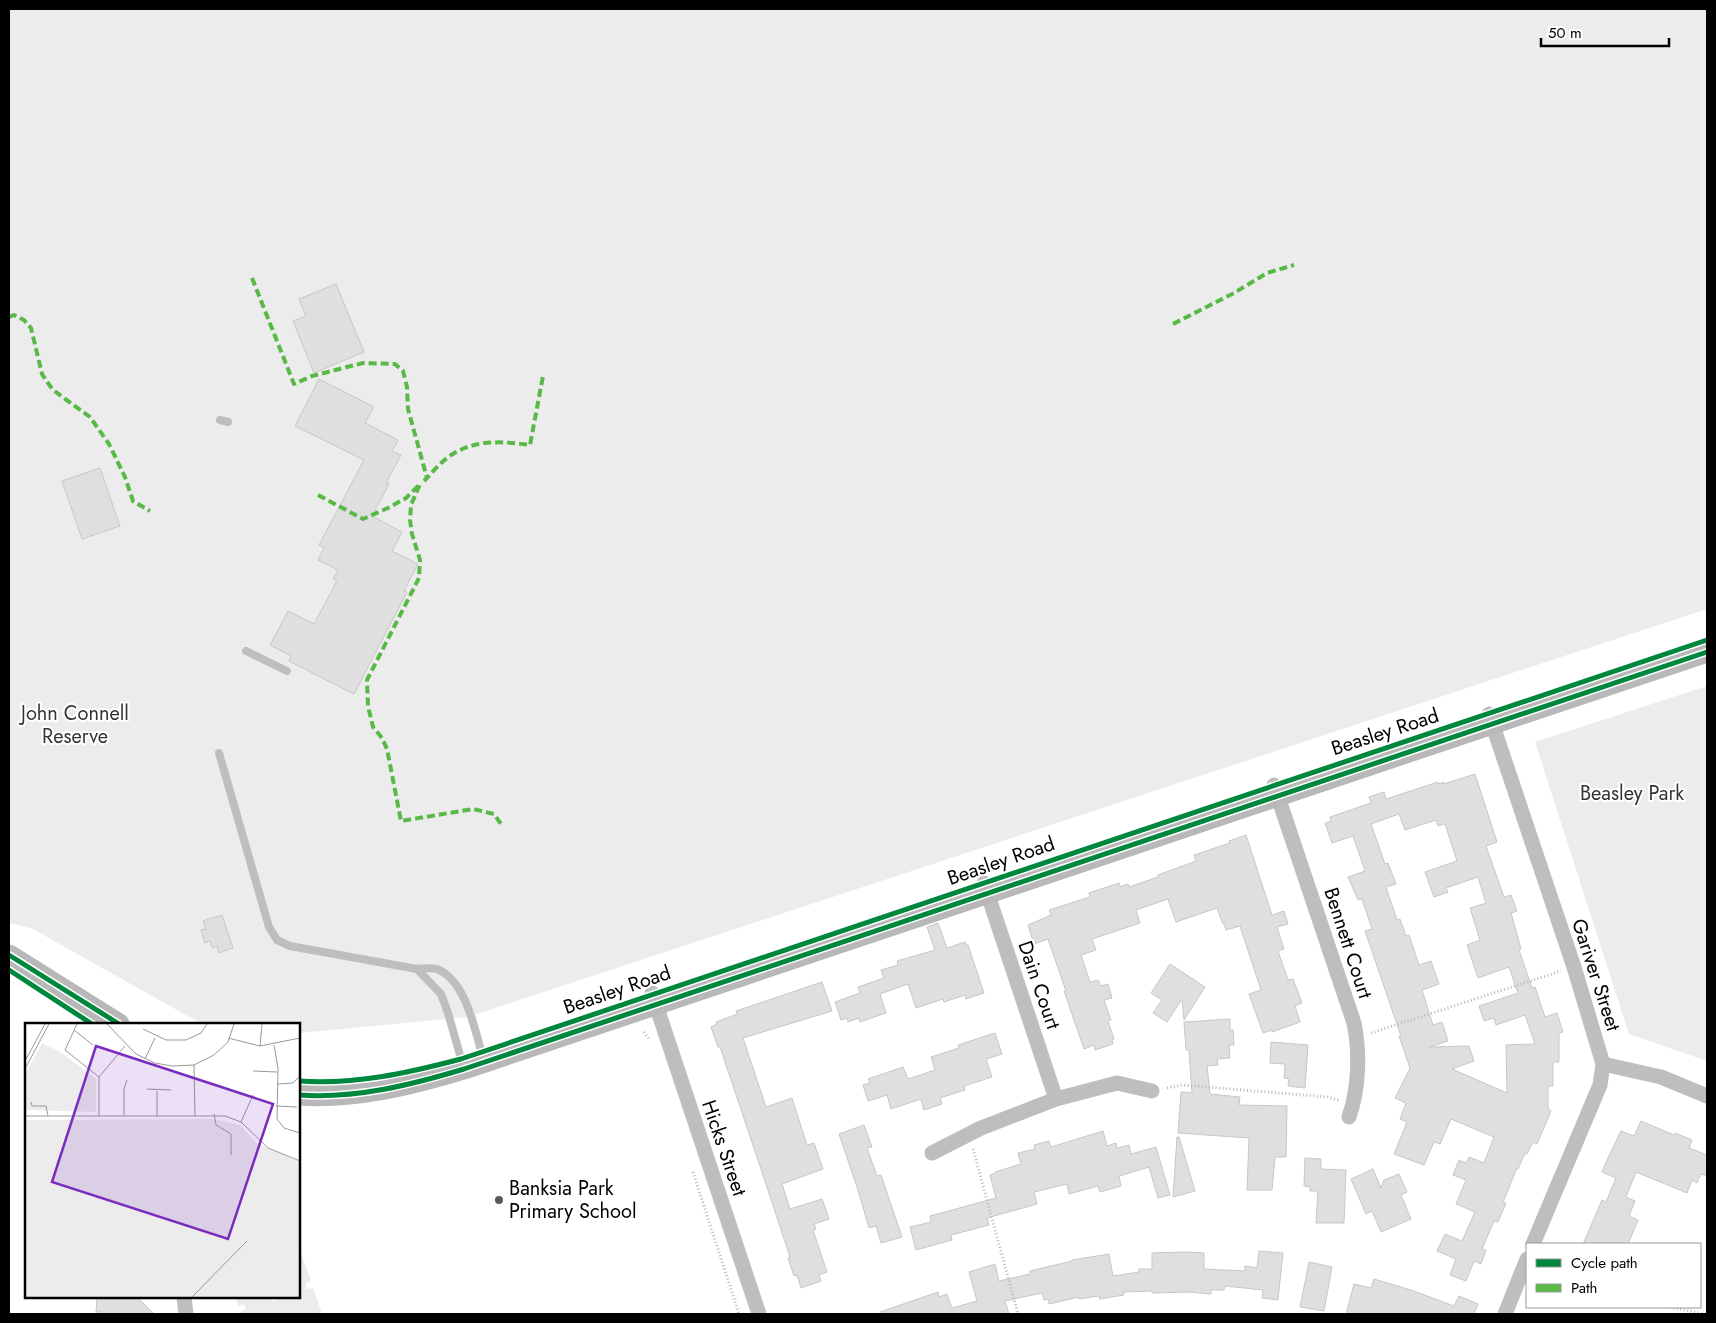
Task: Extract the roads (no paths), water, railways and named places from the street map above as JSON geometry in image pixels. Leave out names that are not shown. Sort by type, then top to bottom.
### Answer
[{"type":"main road","name":"Beasley Road","points":[[300,1095],[356,1093],[419,1082],[483,1057],[1490,718],[1707,640]]},
{"type":"main road","name":"Beasley Road","points":[[1490,718],[1707,652]]},
{"type":"main road","points":[[9,954],[117,1023]]},
{"type":"main road","points":[[9,970],[90,1023]]},
{"type":"main road","name":"Beasley Road","points":[[300,1081],[353,1081],[463,1064]]},
{"type":"street","name":"Gariver Street","points":[[1490,718],[1574,967],[1603,1064],[1600,1085],[1533,1243]]},
{"type":"street","name":"Bennett Court","points":[[1276,790],[1351,1014],[1357,1038],[1358,1059],[1351,1111]]},
{"type":"street","name":"Dain Court","points":[[986,888],[1056,1099]]},
{"type":"street","name":"Hicks Street","points":[[654,999],[759,1314]]},
{"type":"street","points":[[1603,1064],[1661,1077],[1707,1096]]},
{"type":"street","points":[[932,1153],[964,1136],[1056,1099],[1117,1083],[1152,1091]]},
{"type":"street","points":[[1505,1314],[1526,1262]]},
{"type":"street","points":[[184,1298],[186,1314]]},
{"type":"lane","points":[[246,651],[287,671]]},
{"type":"lane","points":[[219,753],[270,927],[277,940],[290,946],[417,969],[436,968],[454,981],[464,997],[483,1057]]},
{"type":"lane","points":[[417,969],[441,994],[463,1064]]},
{"type":"place","name":"Banksia Park Primary School","points":[[499,1200]]},
{"type":"park label","name":"John Connell Reserve","points":[[75,724]]},
{"type":"park label","name":"Beasley Park","points":[[1632,793]]}]
